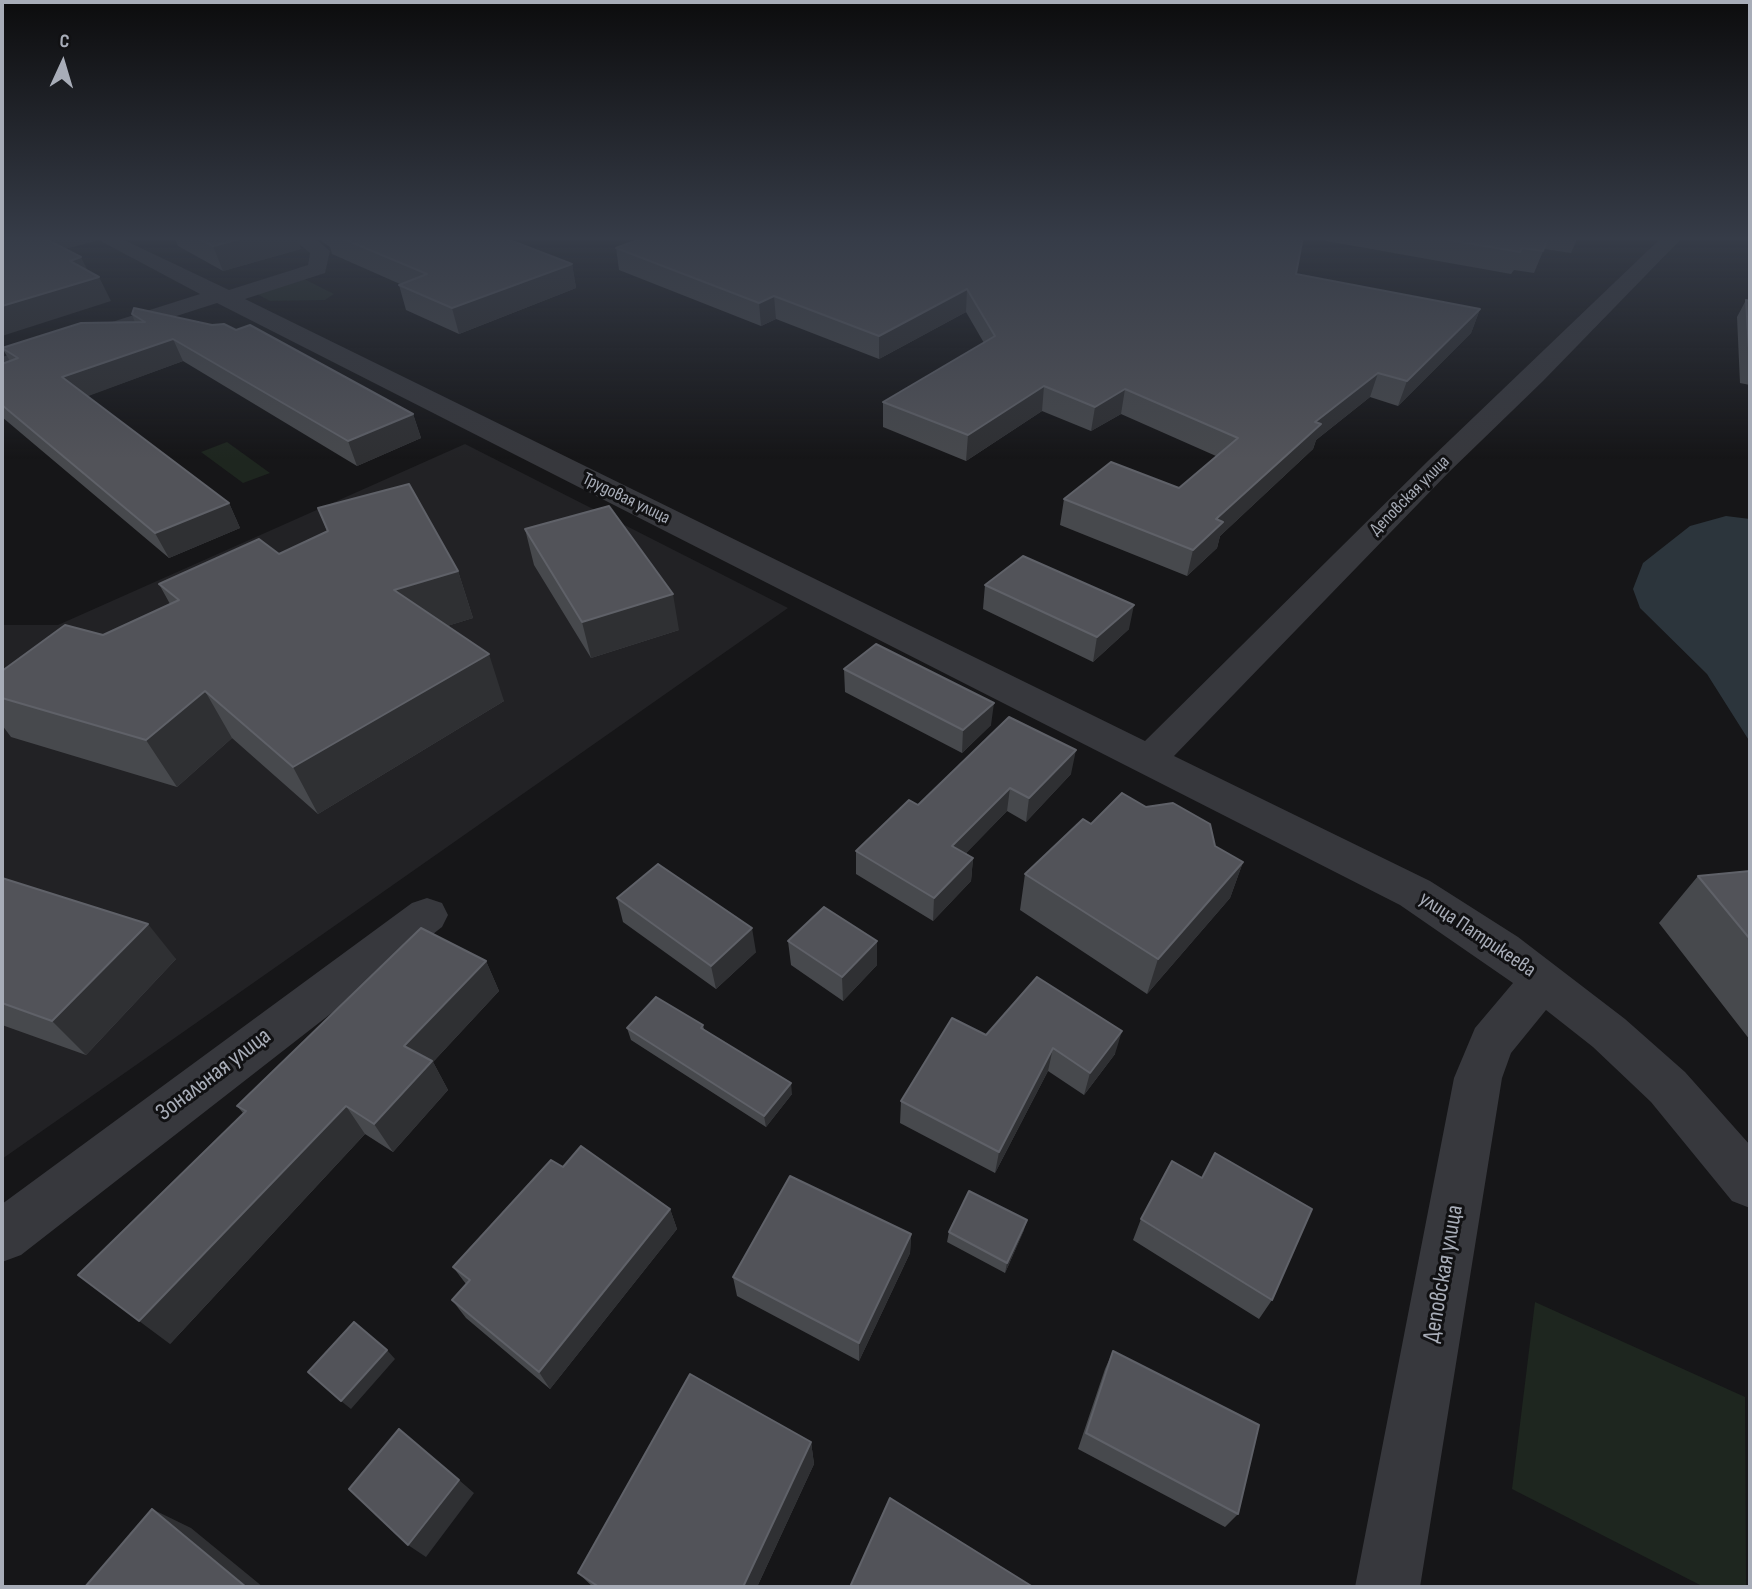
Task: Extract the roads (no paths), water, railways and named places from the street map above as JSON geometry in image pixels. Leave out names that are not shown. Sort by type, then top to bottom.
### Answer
[{"type":"street","points":[[2,365],[175,311]]},
{"type":"street","name":"Трудовая улица","points":[[254,311],[473,423],[1150,758]]},
{"type":"street","name":"Деповская улица","points":[[1150,758],[1439,466],[1599,311]]},
{"type":"street","name":"улица Патрикеева","points":[[1150,758],[1415,893],[1544,980],[1668,1087],[1750,1183]]},
{"type":"street","name":"Зональная улица","points":[[2,1236],[427,915]]},
{"type":"street","name":"Деповская улица","points":[[1387,1587],[1478,1078],[1492,1042],[1544,980]]}]
